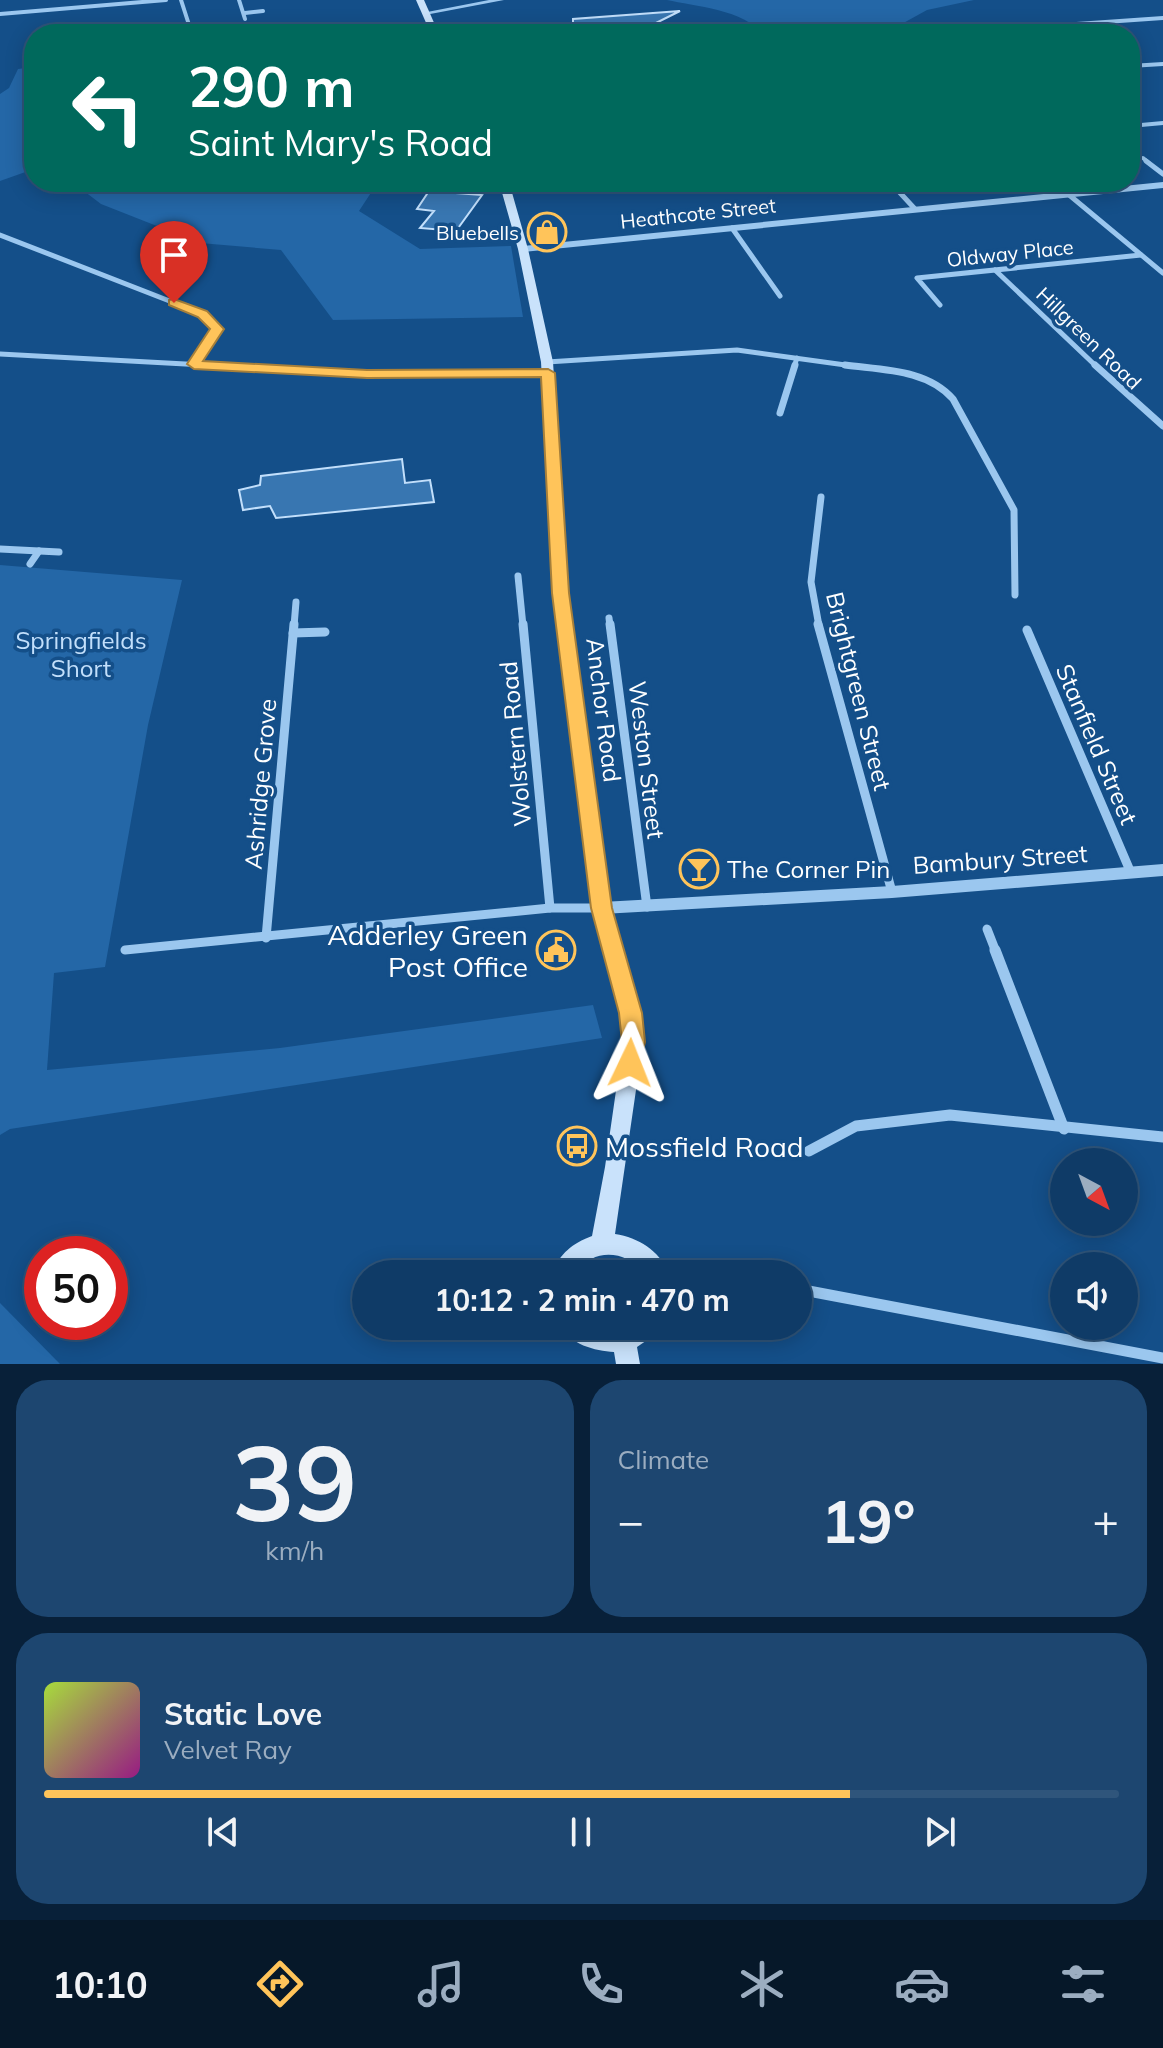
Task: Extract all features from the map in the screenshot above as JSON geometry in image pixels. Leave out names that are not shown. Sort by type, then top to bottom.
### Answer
[{"type":"main road","points":[[420,0],[430,24]]},
{"type":"main road","name":"Anchor Road","points":[[507,192],[523,249],[547,367],[561,593],[602,908],[630,1013],[633,1042],[602,1244]]},
{"type":"main road","points":[[572,1260],[586,1249],[602,1244],[631,1247],[649,1260]]},
{"type":"main road","points":[[601,1340],[626,1352]]},
{"type":"street","points":[[61,0],[61,9]]},
{"type":"street","points":[[0,14],[166,0]]},
{"type":"street","points":[[181,0],[189,24]]},
{"type":"street","points":[[239,0],[245,16],[263,11]]},
{"type":"street","points":[[425,13],[501,0]]},
{"type":"street","points":[[1076,24],[1163,18]]},
{"type":"street","points":[[1140,65],[1163,64]]},
{"type":"street","points":[[1140,125],[1163,123]]},
{"type":"street","points":[[1143,158],[1163,174]]},
{"type":"street","name":"Heathcote Street","points":[[1140,187],[1163,185]]},
{"type":"street","points":[[899,192],[915,209]]},
{"type":"street","name":"Heathcote Street","points":[[523,249],[1089,192]]},
{"type":"street","points":[[1068,194],[1163,273]]},
{"type":"street","points":[[732,228],[780,296]]},
{"type":"street","points":[[0,235],[203,314],[217,329],[194,364]]},
{"type":"street","name":"Oldway Place","points":[[940,305],[917,278],[1141,255]]},
{"type":"street","name":"Hillgreen Road","points":[[995,270],[1145,413],[1163,426]]},
{"type":"street","points":[[0,354],[367,374],[547,367],[723,350],[909,374],[937,384],[949,394],[1014,510],[1015,595]]},
{"type":"street","points":[[780,413],[797,358]]},
{"type":"street","name":"Brightgreen Street","points":[[821,497],[811,582],[818,622],[892,892]]},
{"type":"street","points":[[0,549],[59,552]]},
{"type":"street","points":[[30,564],[39,551]]},
{"type":"street","name":"Wolstern Road","points":[[518,576],[550,908]]},
{"type":"street","name":"Ashridge Grove","points":[[266,938],[296,602]]},
{"type":"street","name":"Weston Street","points":[[609,618],[647,908]]},
{"type":"street","name":"Stanfield Street","points":[[1027,630],[1131,873]]},
{"type":"street","points":[[293,633],[325,632]]},
{"type":"street","name":"Bambury Street","points":[[602,908],[647,908],[892,892],[1163,870]]},
{"type":"street","points":[[125,950],[550,908],[602,908]]},
{"type":"street","points":[[987,929],[1064,1129]]},
{"type":"street","points":[[809,1151],[856,1126],[950,1115],[1163,1137]]},
{"type":"street","points":[[812,1292],[1163,1358]]},
{"type":"green space","points":[[667,0],[974,0],[927,10],[902,24],[751,24],[732,14]]},
{"type":"green space","points":[[24,68],[24,173],[0,181],[0,94],[9,88],[18,69]]},
{"type":"green space","points":[[85,192],[371,192],[359,211],[420,249],[511,246],[523,317],[333,320],[281,250],[200,243],[101,204]]},
{"type":"green space","name":"Springfields Short","points":[[0,565],[182,580],[148,725],[105,967],[54,973],[47,1070],[280,1048],[593,1005],[602,1038],[10,1129],[0,1135]]},
{"type":"green space","points":[[0,1303],[24,1327],[24,1340],[36,1340],[60,1364],[0,1364]]},
{"type":"building","points":[[680,11],[654,24],[573,24],[573,19]]},
{"type":"building","points":[[428,192],[482,195],[456,231],[420,228],[434,211],[417,209]]},
{"type":"building","points":[[402,459],[405,483],[430,480],[434,502],[276,518],[270,506],[243,510],[239,490],[260,485],[261,476]]},
{"type":"place","name":"Bluebells","points":[[547,232]]},
{"type":"place","name":"The Corner Pin","points":[[699,869]]},
{"type":"place","name":"Adderley Green Post Office","points":[[556,950]]},
{"type":"place","name":"Mossfield Road","points":[[577,1146]]},
{"type":"route","points":[[174,303],[203,314],[217,329],[194,364],[367,374],[548,373],[561,593],[602,908],[630,1013],[633,1042],[630,1063]]}]
